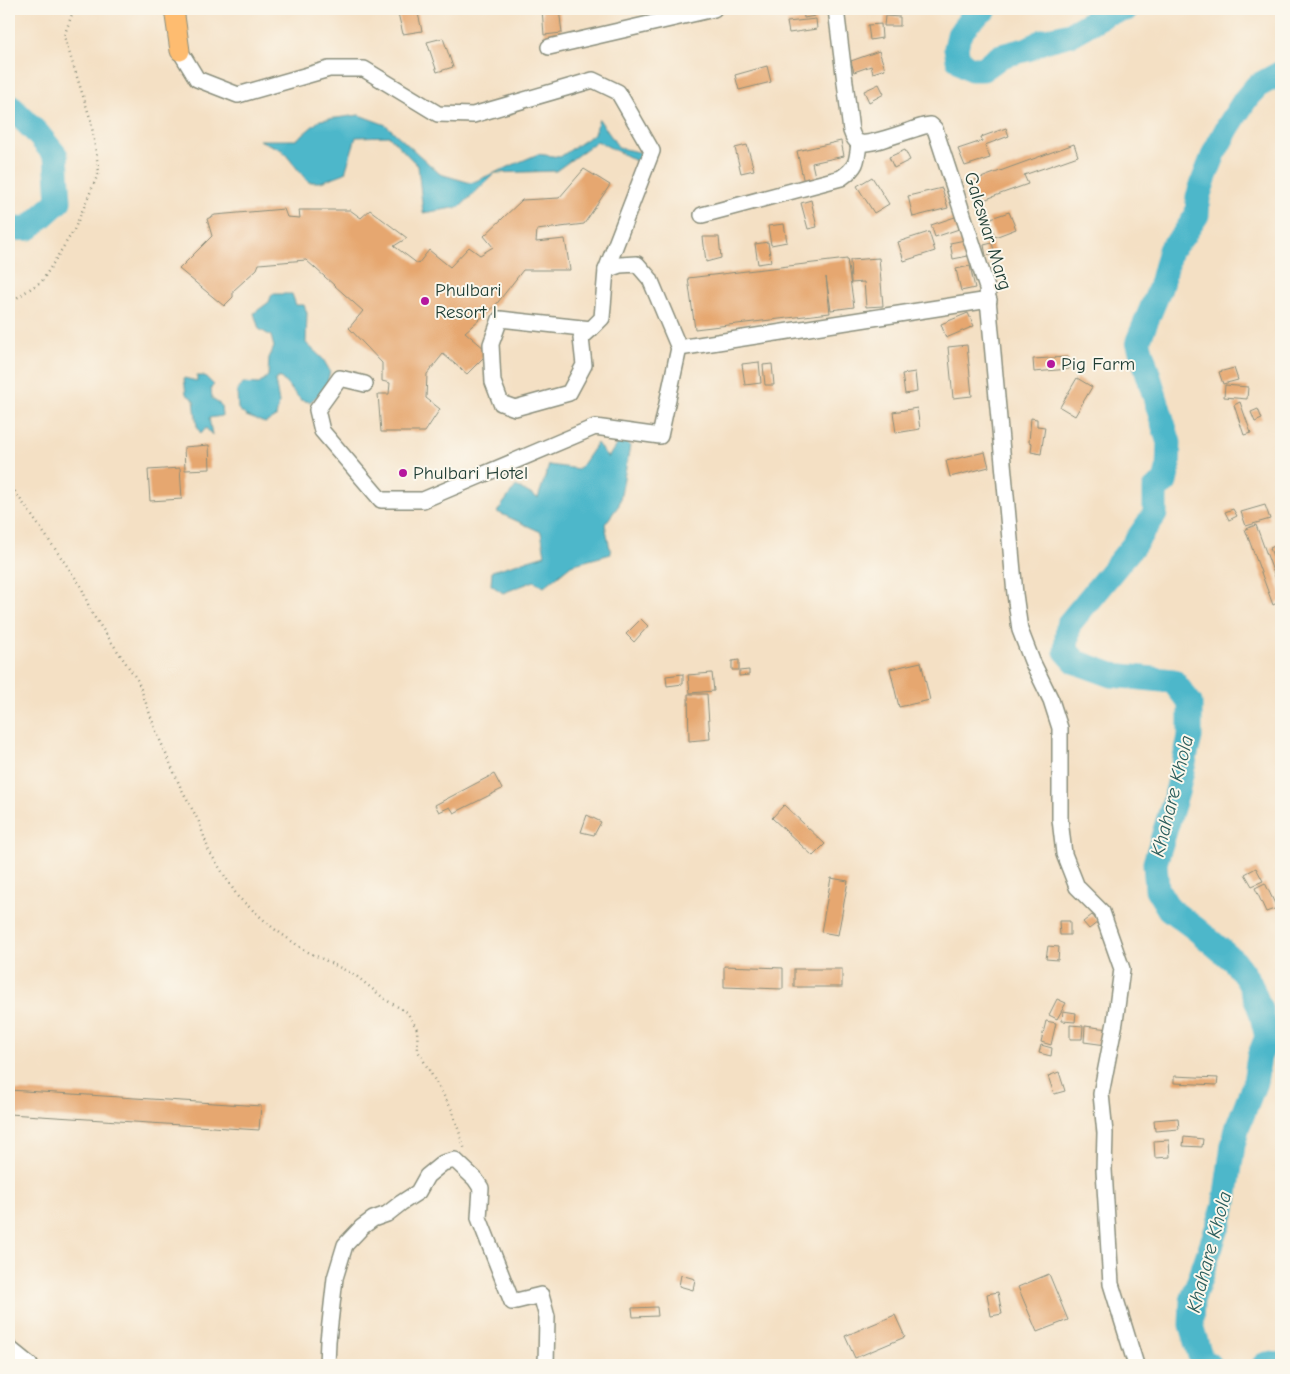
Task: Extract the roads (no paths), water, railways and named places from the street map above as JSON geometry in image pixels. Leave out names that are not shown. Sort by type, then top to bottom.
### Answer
[{"type":"main road","points":[[174,9],[180,51]]},
{"type":"street","points":[[549,47],[714,9]]},
{"type":"street","points":[[702,215],[840,178],[853,170],[858,155],[859,143],[851,131],[836,9]]},
{"type":"street","points":[[180,51],[197,79],[238,95],[329,68],[364,68],[438,114],[473,115],[593,80],[618,92],[652,151],[606,270],[602,318],[591,329],[581,338],[584,365],[569,393],[515,408],[501,403],[493,382],[491,344],[500,319],[591,329]]},
{"type":"street","name":"Galeswar Marg","points":[[859,143],[869,143],[924,126],[931,125],[935,129],[987,288],[1015,594],[1020,630],[1032,661],[1051,700],[1060,728],[1060,819],[1064,854],[1077,887],[1102,912],[1122,970],[1115,1022],[1101,1094],[1105,1133],[1104,1170],[1111,1284],[1136,1365]]},
{"type":"street","points":[[366,384],[340,378],[317,410],[322,431],[381,500],[423,500],[595,427],[660,436],[679,348],[650,279],[637,264],[620,265],[606,270]]},
{"type":"street","points":[[679,348],[989,300]]},
{"type":"street","points":[[327,1365],[335,1278],[345,1245],[362,1227],[373,1219],[387,1214],[418,1192],[427,1176],[443,1162],[455,1160],[475,1179],[481,1188],[479,1218],[512,1302],[541,1295],[547,1317],[546,1365]]},
{"type":"street","points":[[9,1348],[30,1365]]},
{"type":"water","points":[[359,115],[386,125],[440,174],[471,183],[538,154],[560,157],[595,133],[599,119],[619,148],[644,153],[642,164],[597,141],[556,171],[495,173],[460,207],[423,213],[418,166],[389,136],[356,137],[345,173],[321,182],[308,182],[282,150],[259,140],[296,140],[320,120]]},
{"type":"water","points":[[272,294],[292,294],[296,305],[304,305],[307,313],[306,343],[323,359],[330,371],[326,389],[310,402],[301,400],[280,377],[275,380],[279,403],[276,417],[265,423],[246,416],[238,409],[237,391],[243,383],[259,384],[268,376],[269,358],[274,347],[271,336],[259,329],[254,313],[269,302]]},
{"type":"water","points":[[197,376],[205,376],[214,385],[211,388],[212,399],[221,405],[222,416],[209,418],[212,435],[206,428],[201,434],[197,426],[194,400],[186,394],[184,378],[197,381]]},
{"type":"water","points":[[621,437],[630,446],[619,505],[605,524],[611,554],[571,565],[544,587],[534,581],[503,593],[491,585],[492,571],[545,555],[541,532],[497,512],[516,486],[538,498],[549,465],[579,469],[597,443],[608,458]]},
{"type":"waterway","name":"Khahare Khola","points":[[985,9],[970,20],[959,35],[956,48],[958,59],[971,69],[983,69],[1001,56],[1028,49],[1043,41],[1071,34],[1109,12],[1126,9]]},
{"type":"waterway","name":"Khahare Khola","points":[[1209,1365],[1201,1359],[1191,1325],[1192,1301],[1224,1208],[1233,1145],[1238,1126],[1255,1082],[1259,1057],[1267,1037],[1261,1012],[1250,983],[1235,962],[1169,909],[1157,889],[1155,863],[1177,792],[1190,737],[1190,703],[1173,681],[1112,675],[1076,662],[1066,651],[1068,625],[1132,547],[1155,514],[1155,489],[1165,482],[1168,469],[1169,443],[1138,341],[1160,288],[1170,250],[1182,237],[1197,215],[1198,197],[1204,179],[1215,151],[1228,127],[1245,100],[1257,86],[1281,73]]},
{"type":"waterway","name":"Khahare Khola","points":[[9,105],[37,133],[56,156],[59,201],[29,228],[9,229]]},
{"type":"waterway","name":"Khahare Khola","points":[[1264,1365],[1281,1365]]},
{"type":"place","name":"Phulbari Resort l","points":[[425,301]]},
{"type":"place","name":"Pig Farm","points":[[1051,364]]},
{"type":"place","name":"Phulbari Hotel","points":[[403,473]]}]
